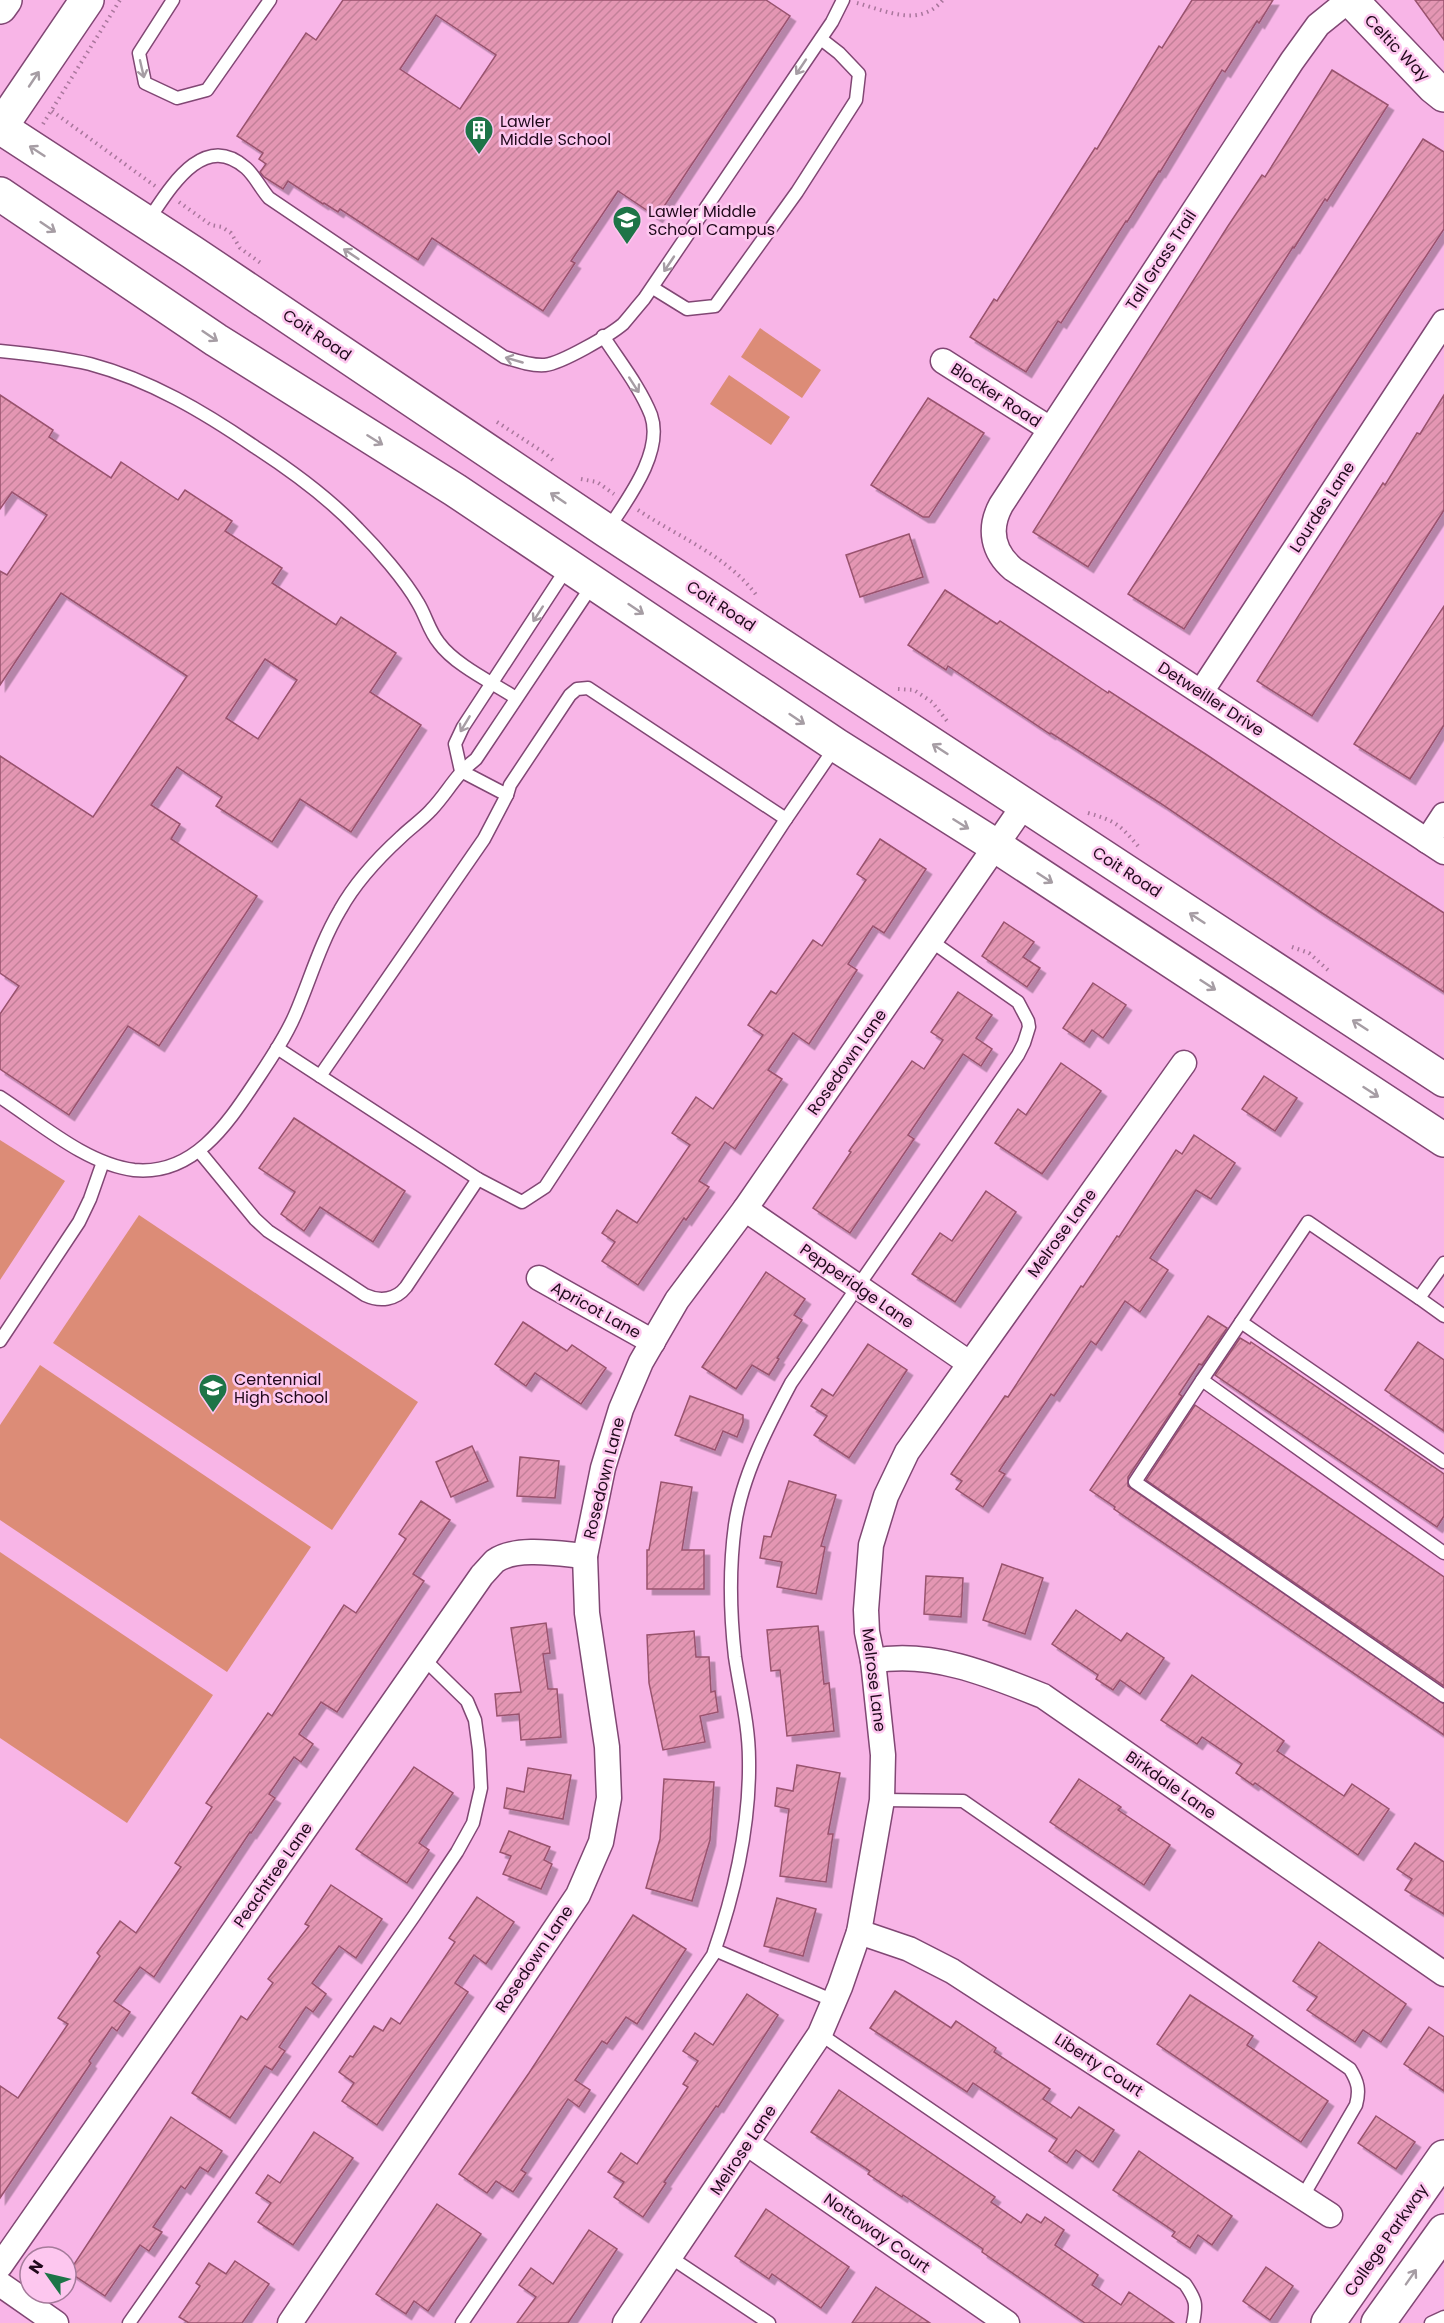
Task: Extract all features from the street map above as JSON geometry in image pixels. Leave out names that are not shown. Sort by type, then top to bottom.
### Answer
[{"type":"main road","points":[[0,7],[5,0]]},
{"type":"main road","points":[[0,127],[87,0]]},
{"type":"main road","name":"Celtic Way","points":[[1350,0],[1444,95]]},
{"type":"main road","name":"Coit Road","points":[[0,127],[147,222],[607,531],[1444,1080]]},
{"type":"main road","points":[[0,195],[216,340],[445,483],[836,745],[996,846],[1444,1140]]},
{"type":"main road","points":[[582,573],[607,531]]},
{"type":"main road","name":"College Parkway","points":[[1328,2323],[1444,2157]]},
{"type":"main road","points":[[1378,2323],[1444,2231]]},
{"type":"street","name":"Tall Grass Trail","points":[[993,534],[997,512],[1292,61],[1318,25],[1350,0]]},
{"type":"street","name":"Lourdes Lane","points":[[1201,692],[1444,322]]},
{"type":"street","name":"Blocker Road","points":[[943,361],[1050,429]]},
{"type":"street","name":"Detweiller Drive","points":[[993,534],[997,550],[1013,569],[1436,846]]},
{"type":"street","name":"Rosedown Lane","points":[[290,2323],[578,1895],[601,1842],[609,1798],[607,1748],[590,1642],[585,1556],[603,1468],[618,1419],[641,1362],[677,1300],[745,1209],[1024,805]]},
{"type":"street","points":[[1436,846],[1444,815]]},
{"type":"street","name":"Melrose Lane","points":[[625,2323],[748,2144],[820,2034],[859,1932],[882,1800],[883,1755],[866,1610],[871,1545],[880,1513],[907,1452],[1184,1063]]},
{"type":"street","name":"Pepperidge Lane","points":[[745,1209],[969,1364]]},
{"type":"street","name":"Apricot Lane","points":[[538,1278],[653,1342]]},
{"type":"street","name":"Peachtree Lane","points":[[0,2266],[482,1575],[506,1555],[522,1553],[585,1556]]},
{"type":"street","name":"Birkdale Lane","points":[[873,1661],[889,1658],[938,1663],[1000,1679],[1043,1696],[1444,1974]]},
{"type":"street","name":"Liberty Court","points":[[859,1932],[909,1949],[952,1971],[1330,2215]]},
{"type":"street","name":"Nottoway Court","points":[[748,2144],[1007,2323]]},
{"type":"street","points":[[0,2284],[56,2323]]},
{"type":"lane","points":[[173,0],[139,53],[145,83],[177,98],[207,90],[270,0]]},
{"type":"lane","points":[[147,222],[181,174],[196,162],[213,156],[227,157],[245,168],[269,198],[504,357],[528,364],[545,365],[569,357],[621,325],[653,288],[820,39],[849,1]]},
{"type":"lane","points":[[653,288],[687,309],[715,306],[797,192],[856,100],[859,74],[839,53],[820,39]]},
{"type":"lane","points":[[603,336],[643,398],[652,418],[653,434],[649,459],[607,531]]},
{"type":"lane","points":[[0,351],[67,359],[106,369],[155,388],[212,418],[300,478],[358,529],[418,602],[438,643],[459,661],[516,698]]},
{"type":"lane","points":[[507,795],[461,771],[455,744],[457,737],[492,682],[582,573]]},
{"type":"lane","points":[[0,1096],[81,1151],[103,1162],[120,1167],[145,1170],[174,1164],[199,1151],[214,1139],[227,1124],[277,1048],[295,1014],[318,953],[340,910],[378,860],[431,810],[461,771],[480,754],[516,698],[582,573]]},
{"type":"lane","points":[[320,1076],[484,839],[510,785],[570,695],[577,689],[588,688],[786,819]]},
{"type":"lane","points":[[277,1048],[478,1179],[522,1202],[545,1186],[836,745]]},
{"type":"lane","points":[[462,2323],[715,1950],[733,1896],[748,1808],[749,1758],[735,1656],[730,1581],[735,1524],[749,1476],[777,1409],[791,1383],[1024,1043],[1029,1027],[1018,1002],[931,941]]},
{"type":"lane","points":[[199,1151],[255,1219],[268,1231],[365,1295],[378,1299],[396,1297],[403,1291],[478,1179]]},
{"type":"lane","points":[[0,1341],[83,1214],[103,1162]]},
{"type":"lane","points":[[1444,1316],[1308,1222],[1135,1482],[1444,1696]]},
{"type":"lane","points":[[1419,1298],[1444,1263]]},
{"type":"lane","points":[[1241,1322],[1444,1462]]},
{"type":"lane","points":[[1202,1380],[1444,1552]]},
{"type":"lane","points":[[129,2323],[414,1917],[457,1852],[473,1823],[481,1788],[475,1720],[467,1701],[424,1659]]},
{"type":"lane","points":[[882,1800],[963,1801],[1350,2069],[1357,2080],[1359,2093],[1356,2105],[1303,2196]]},
{"type":"lane","points":[[715,1950],[834,2001]]},
{"type":"lane","points":[[820,2034],[1185,2284],[1194,2297],[1197,2308],[1193,2323]]},
{"type":"lane","points":[[670,2257],[769,2323]]},
{"type":"lane","points":[[1431,2323],[1444,2317]]},
{"type":"path","points":[[48,116],[120,0]]},
{"type":"path","points":[[849,1],[908,17],[934,10],[943,0]]},
{"type":"path","points":[[52,111],[211,225],[222,227],[231,233],[240,248],[268,269]]},
{"type":"path","points":[[492,419],[563,467]]},
{"type":"path","points":[[577,477],[597,482],[608,489]]},
{"type":"shaded area","points":[[760,328],[821,370],[802,398],[741,357]]},
{"type":"shaded area","points":[[729,375],[790,417],[771,445],[710,404]]},
{"type":"shaded area","points":[[0,1140],[65,1181],[0,1280]]},
{"type":"shaded area","points":[[139,1215],[418,1402],[332,1530],[53,1343]]},
{"type":"shaded area","points":[[40,1365],[311,1547],[227,1672],[0,1520],[0,1425]]},
{"type":"shaded area","points":[[0,1552],[213,1695],[127,1823],[0,1738]]},
{"type":"building","name":"Lawler Middle School","points":[[343,0],[766,0],[790,16],[657,217],[618,191],[571,261],[575,263],[543,311],[432,238],[418,260],[340,209],[338,212],[323,204],[288,181],[283,189],[264,177],[260,172],[266,164],[259,159],[263,153],[237,136],[306,33],[316,40]],"holes":[[[436,15],[496,55],[460,109],[400,69]]]},
{"type":"building","points":[[1192,0],[1273,0],[1225,72],[1222,70],[1160,172],[1061,323],[1058,321],[1026,372],[970,337],[994,299],[997,301],[1095,148],[1097,149],[1159,46],[1162,48]]},
{"type":"building","points":[[1415,0],[1444,0],[1444,40]]},
{"type":"building","points":[[1332,70],[1388,105],[1327,201],[1325,199],[1293,247],[1088,567],[1033,532],[1228,226],[1262,175],[1265,177]]},
{"type":"building","points":[[1423,139],[1444,152],[1444,229],[1317,421],[1184,629],[1128,594]]},
{"type":"building","points":[[0,395],[53,430],[49,437],[111,478],[121,462],[178,500],[185,490],[232,521],[225,531],[282,568],[272,583],[336,625],[341,617],[396,653],[370,692],[421,725],[351,832],[300,799],[272,842],[216,806],[222,797],[177,767],[151,805],[180,824],[171,839],[257,896],[159,1046],[128,1026],[69,1115],[0,1069],[0,1014],[19,986],[0,973],[0,756],[93,817],[187,676],[61,593],[0,685],[0,571],[7,575],[47,515],[12,492],[0,509]],"holes":[[[265,659],[297,680],[258,739],[226,718]]]},
{"type":"building","points":[[1444,395],[1444,510],[1312,716],[1257,681],[1383,483],[1385,485]]},
{"type":"building","points":[[928,398],[984,433],[929,517],[923,517],[871,485]]},
{"type":"building","points":[[909,534],[923,577],[860,597],[846,555]]},
{"type":"building","points":[[945,590],[997,624],[1000,621],[1108,693],[1109,691],[1444,913],[1444,992],[1319,911],[1160,803],[948,666],[946,670],[908,645]]},
{"type":"building","points":[[1444,606],[1444,725],[1410,779],[1354,744]]},
{"type":"building","points":[[880,839],[926,869],[884,933],[873,926],[848,964],[857,970],[809,1044],[793,1033],[768,1070],[782,1079],[735,1149],[725,1142],[699,1181],[709,1187],[686,1220],[684,1218],[638,1285],[602,1261],[615,1242],[602,1233],[617,1210],[637,1223],[690,1145],[672,1133],[696,1097],[713,1109],[763,1035],[748,1025],[771,991],[776,994],[813,940],[822,946],[866,880],[857,874]]},
{"type":"building","points":[[1004,922],[1034,942],[1023,957],[1040,968],[1027,987],[982,956]]},
{"type":"building","points":[[1093,983],[1126,1005],[1103,1038],[1092,1030],[1084,1042],[1063,1028]]},
{"type":"building","points":[[958,992],[992,1015],[976,1038],[992,1049],[981,1066],[963,1054],[908,1135],[914,1139],[850,1233],[813,1208],[851,1152],[849,1151],[912,1061],[924,1069],[943,1040],[931,1032]]},
{"type":"building","points":[[1061,1063],[1101,1091],[1042,1174],[995,1143],[1018,1109],[1026,1115]]},
{"type":"building","points":[[1264,1076],[1297,1098],[1275,1131],[1242,1109]]},
{"type":"building","points":[[294,1118],[405,1191],[373,1242],[320,1207],[304,1231],[281,1214],[295,1192],[259,1168]]},
{"type":"building","points":[[1194,1135],[1235,1163],[1211,1199],[1196,1190],[1150,1258],[1168,1270],[1140,1312],[1125,1301],[1096,1345],[1091,1341],[1054,1396],[1051,1394],[999,1471],[1005,1474],[983,1507],[956,1489],[962,1481],[951,1474],[1005,1396],[1008,1397],[1081,1286],[1083,1287],[1117,1236],[1119,1237],[1176,1150],[1182,1154]]},
{"type":"building","points":[[986,1191],[1016,1212],[955,1302],[912,1274],[940,1233],[952,1241]]},
{"type":"building","points":[[766,1272],[805,1299],[794,1315],[802,1320],[777,1358],[779,1359],[769,1375],[752,1365],[736,1389],[702,1367]]},
{"type":"building","points":[[1208,1316],[1227,1328],[1179,1394],[1182,1396],[1128,1477],[1128,1486],[1444,1704],[1444,1735],[1114,1509],[1115,1507],[1090,1490]]},
{"type":"building","points":[[523,1322],[567,1351],[572,1345],[606,1368],[581,1404],[535,1373],[526,1386],[495,1364]]},
{"type":"building","points":[[1240,1338],[1250,1344],[1251,1342],[1444,1474],[1444,1516],[1437,1527],[1215,1375]]},
{"type":"building","points":[[1418,1342],[1444,1360],[1444,1431],[1385,1390]]},
{"type":"building","points":[[868,1344],[907,1370],[849,1458],[814,1435],[827,1416],[811,1406],[822,1389],[833,1396]]},
{"type":"building","points":[[690,1396],[743,1415],[743,1422],[737,1437],[723,1431],[715,1450],[675,1435]]},
{"type":"building","points":[[1195,1405],[1444,1577],[1444,1686],[1146,1480]]},
{"type":"building","points":[[472,1446],[488,1481],[451,1497],[436,1462]]},
{"type":"building","points":[[520,1457],[559,1461],[555,1498],[517,1496]]},
{"type":"building","points":[[789,1481],[836,1495],[821,1546],[825,1547],[816,1594],[777,1587],[782,1562],[760,1558],[764,1536],[771,1537]]},
{"type":"building","points":[[661,1482],[692,1487],[682,1550],[704,1550],[704,1589],[647,1589],[647,1550],[649,1550]]},
{"type":"building","points":[[421,1501],[450,1520],[413,1574],[424,1581],[337,1712],[321,1702],[299,1734],[313,1744],[301,1762],[294,1757],[269,1794],[275,1798],[154,1977],[140,1967],[114,2001],[130,2012],[117,2031],[112,2027],[89,2061],[91,2063],[0,2198],[0,2086],[18,2098],[68,2024],[58,2018],[100,1956],[97,1953],[120,1921],[136,1933],[181,1867],[175,1863],[212,1807],[206,1803],[268,1713],[272,1716],[344,1605],[356,1613],[406,1539],[399,1534]]},
{"type":"building","points":[[1002,1564],[1043,1578],[1025,1634],[983,1620]]},
{"type":"building","points":[[926,1576],[963,1578],[961,1617],[924,1614]]},
{"type":"building","points":[[1076,1610],[1121,1641],[1127,1633],[1164,1658],[1140,1694],[1120,1680],[1113,1690],[1096,1679],[1098,1675],[1052,1644]]},
{"type":"building","points":[[546,1623],[550,1653],[543,1654],[548,1689],[557,1689],[561,1737],[521,1740],[519,1714],[497,1716],[495,1694],[521,1692],[511,1628]]},
{"type":"building","points":[[818,1626],[824,1684],[829,1683],[834,1731],[787,1736],[780,1670],[771,1671],[767,1630]]},
{"type":"building","points":[[694,1631],[696,1657],[709,1657],[711,1692],[715,1691],[718,1712],[700,1716],[705,1742],[663,1750],[649,1683],[647,1635]]},
{"type":"building","points":[[1192,1675],[1284,1741],[1277,1751],[1344,1796],[1352,1784],[1389,1809],[1358,1855],[1255,1783],[1253,1785],[1236,1773],[1242,1764],[1202,1737],[1197,1744],[1161,1720]]},
{"type":"building","points":[[797,1765],[840,1773],[828,1834],[833,1834],[826,1882],[780,1876],[789,1809],[775,1806],[777,1788],[793,1791]]},
{"type":"building","points":[[414,1767],[453,1793],[419,1843],[429,1850],[407,1883],[356,1849]]},
{"type":"building","points":[[528,1768],[571,1775],[563,1819],[504,1808],[507,1788],[524,1792]]},
{"type":"building","points":[[664,1779],[714,1782],[710,1840],[692,1901],[646,1888],[660,1839]]},
{"type":"building","points":[[1079,1779],[1121,1807],[1118,1810],[1170,1845],[1144,1885],[1050,1822]]},
{"type":"building","points":[[509,1831],[550,1847],[544,1860],[552,1864],[541,1889],[503,1874],[511,1856],[500,1852]]},
{"type":"building","points":[[1415,1843],[1444,1862],[1444,1914],[1405,1890],[1412,1879],[1397,1869]]},
{"type":"building","points":[[331,1885],[382,1919],[356,1958],[339,1946],[312,1983],[326,1994],[313,2012],[306,2007],[279,2047],[285,2051],[272,2070],[265,2066],[230,2118],[192,2093],[241,2016],[247,2020],[273,1983],[268,1979],[309,1926],[305,1924]]},
{"type":"building","points":[[477,1897],[514,1922],[486,1964],[474,1955],[455,1983],[468,1992],[377,2125],[342,2101],[354,2083],[339,2072],[350,2056],[353,2057],[374,2026],[383,2031],[391,2018],[400,2024],[455,1942],[449,1938]]},
{"type":"building","points":[[777,1898],[816,1909],[803,1956],[764,1946]]},
{"type":"building","points":[[633,1915],[686,1949],[637,2024],[626,2017],[607,2044],[602,2041],[575,2080],[590,2090],[579,2107],[568,2099],[521,2170],[526,2173],[513,2192],[496,2181],[487,2193],[459,2174]]},
{"type":"building","points":[[1319,1942],[1406,2004],[1381,2042],[1363,2030],[1355,2042],[1307,2010],[1317,1997],[1293,1981]]},
{"type":"building","points":[[895,1991],[951,2028],[956,2021],[996,2048],[994,2052],[1050,2089],[1043,2099],[1071,2118],[1079,2107],[1114,2130],[1093,2162],[1076,2150],[1067,2163],[1049,2151],[1057,2139],[973,2083],[967,2092],[870,2028]]},
{"type":"building","points":[[747,1994],[778,2015],[718,2107],[716,2106],[664,2182],[666,2183],[643,2217],[614,2197],[624,2182],[608,2172],[621,2153],[637,2164],[688,2087],[683,2084],[698,2061],[683,2051],[695,2033],[713,2045]]},
{"type":"building","points":[[1190,1995],[1253,2036],[1247,2045],[1328,2101],[1301,2142],[1157,2044]]},
{"type":"building","points":[[1429,2027],[1444,2037],[1444,2091],[1404,2064]]},
{"type":"building","points":[[839,2090],[995,2197],[991,2202],[1021,2223],[1027,2214],[1041,2223],[1045,2217],[1064,2230],[1055,2245],[1098,2275],[1092,2285],[1121,2305],[1129,2292],[1174,2323],[1085,2323],[982,2252],[983,2249],[868,2174],[870,2171],[811,2132]]},
{"type":"building","points":[[1376,2116],[1415,2142],[1396,2169],[1358,2143]]},
{"type":"building","points":[[171,2117],[222,2151],[208,2172],[200,2167],[185,2189],[181,2186],[153,2227],[162,2232],[149,2251],[140,2245],[105,2296],[78,2278],[78,2258]]},
{"type":"building","points":[[314,2132],[353,2158],[293,2245],[258,2222],[271,2203],[256,2193],[268,2175],[280,2183]]},
{"type":"building","points":[[1139,2151],[1232,2216],[1212,2245],[1198,2235],[1190,2248],[1172,2236],[1175,2232],[1113,2190]]},
{"type":"building","points":[[437,2204],[481,2234],[428,2311],[414,2301],[406,2314],[376,2294]]},
{"type":"building","points":[[766,2209],[849,2267],[821,2308],[772,2274],[769,2279],[735,2256]]},
{"type":"building","points":[[589,2230],[617,2249],[568,2323],[517,2323],[536,2297],[519,2285],[531,2268],[553,2284]]},
{"type":"building","points":[[235,2261],[269,2284],[242,2323],[189,2323],[179,2317],[200,2286],[196,2283],[209,2263],[226,2274]]},
{"type":"building","points":[[1266,2267],[1293,2286],[1270,2320],[1243,2301]]},
{"type":"building","points":[[876,2287],[930,2323],[852,2323]]},
{"type":"place","name":"Lawler Middle School","points":[[479,156]]},
{"type":"place","name":"Lawler Middle School Campus","points":[[627,246]]},
{"type":"place","name":"Centennial High School","points":[[213,1414]]}]
